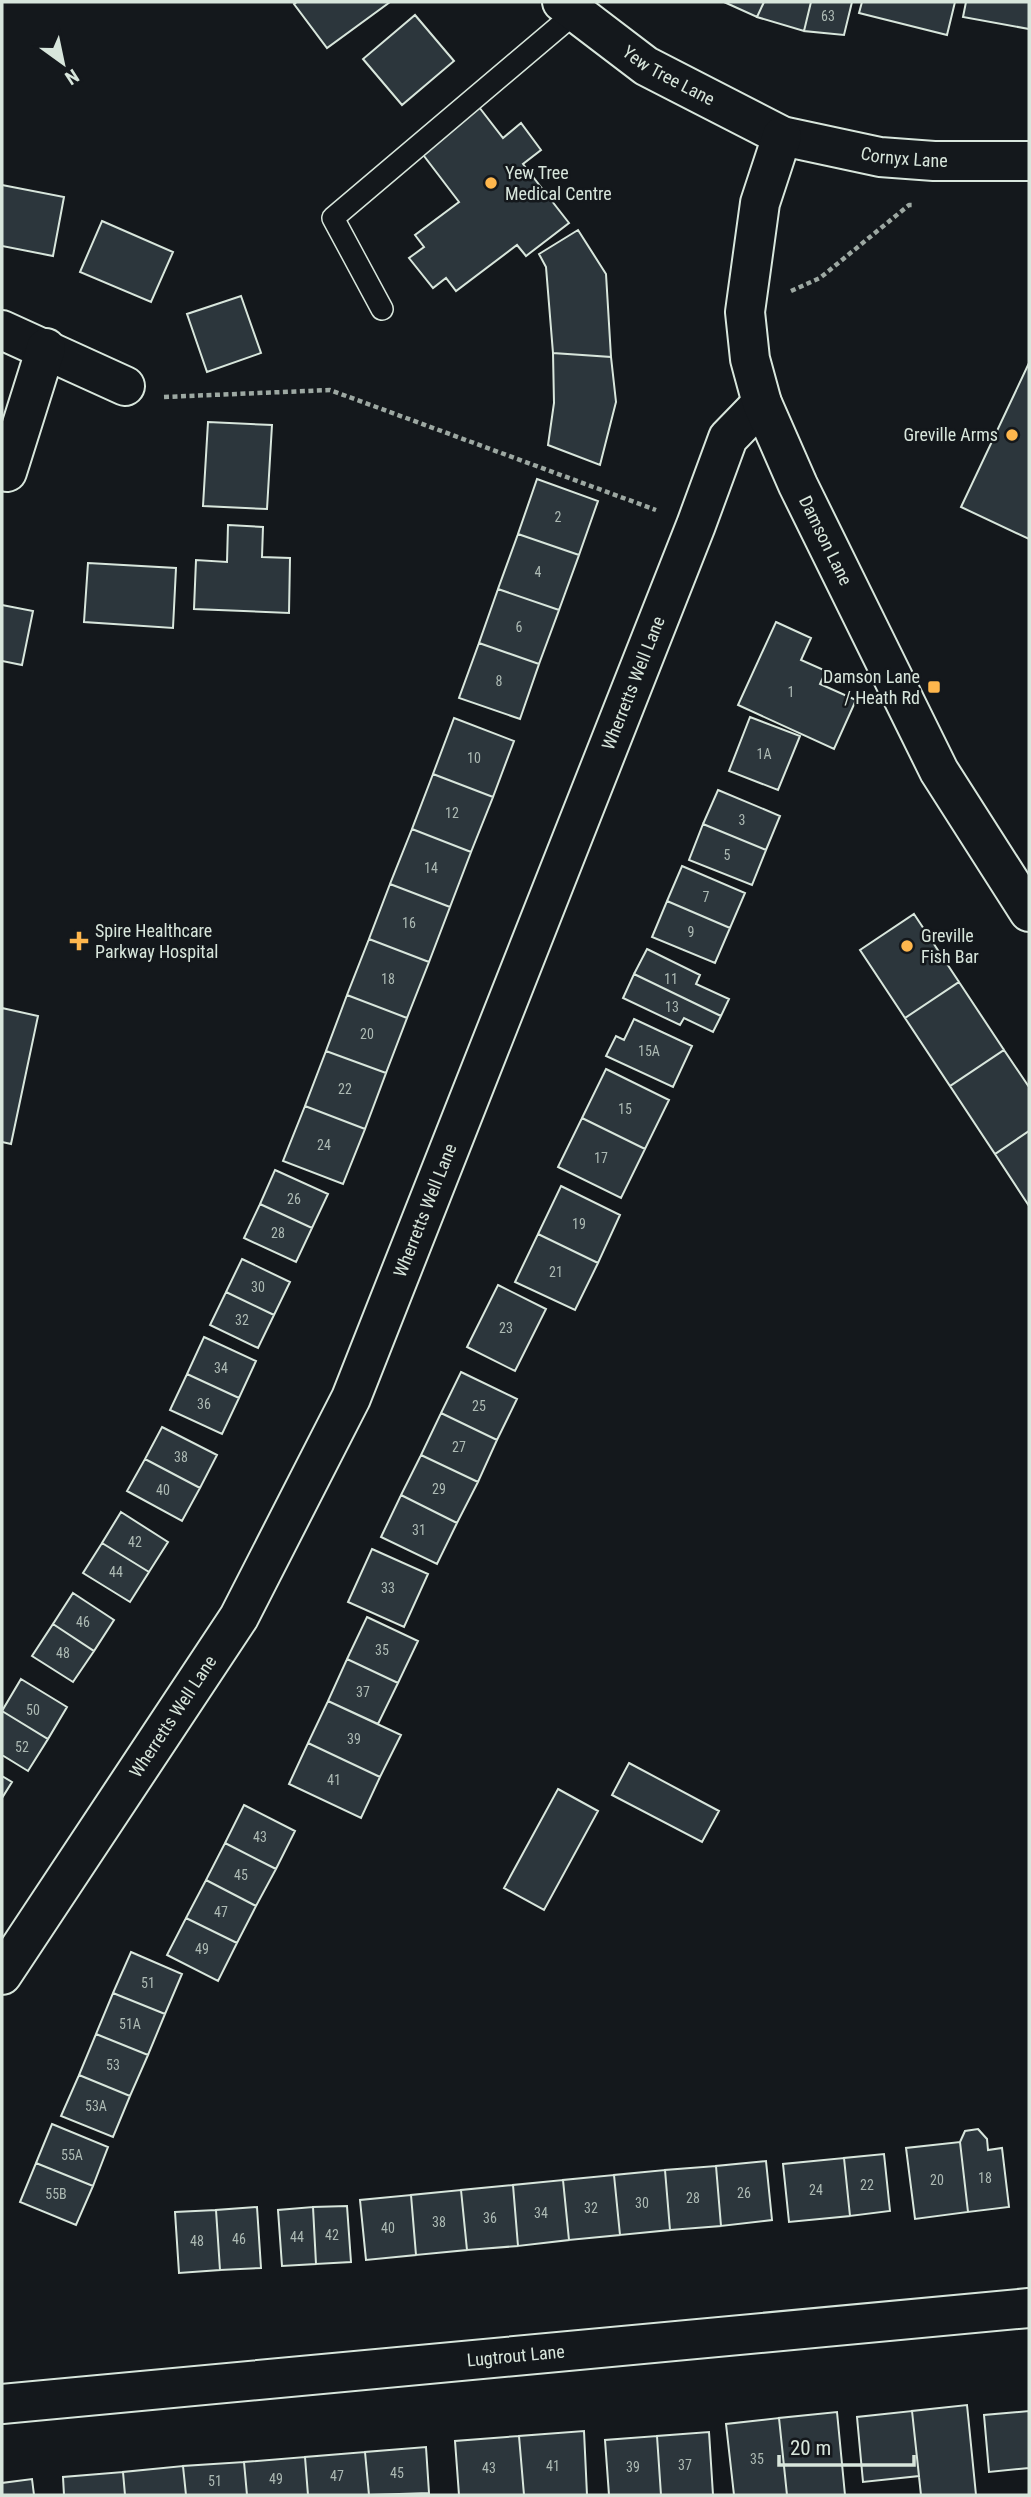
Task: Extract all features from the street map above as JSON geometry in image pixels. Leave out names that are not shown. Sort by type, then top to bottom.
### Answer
[{"type":"street","name":"Yew Tree Lane","points":[[568,7],[646,65],[782,136]]},
{"type":"street","name":"Cornyx Lane","points":[[782,136],[880,157],[1029,161]]},
{"type":"street","name":"Damson Lane","points":[[782,136],[760,203],[745,313],[750,359],[762,403],[798,485],[939,771],[1029,912]]},
{"type":"street","points":[[2,330],[125,386]]},
{"type":"street","points":[[7,472],[46,348]]},
{"type":"street","name":"Wherretts Well Lane","points":[[2,1975],[239,1617],[351,1398],[728,438],[762,403]]},
{"type":"street","name":"Lugtrout Lane","points":[[2,2404],[1029,2308]]},
{"type":"lane","points":[[382,309],[333,218],[568,7]]},
{"type":"path","points":[[745,313],[820,278],[909,205],[920,205]]},
{"type":"path","points":[[125,386],[145,398],[330,390],[696,525]]},
{"type":"building","points":[[390,2],[327,48],[294,4]]},
{"type":"building","points":[[724,2],[764,2],[757,17]]},
{"type":"building","points":[[764,2],[811,2],[804,31],[757,17]]},
{"type":"building","points":[[811,2],[852,2],[844,35],[804,31]]},
{"type":"building","points":[[862,2],[955,2],[947,35],[859,13]]},
{"type":"building","points":[[966,2],[1029,2],[1029,29],[963,17]]},
{"type":"building","points":[[415,15],[454,61],[402,105],[363,59]]},
{"type":"building","name":"Yew Tree Medical Centre","points":[[479,107],[503,138],[521,123],[541,150],[523,164],[569,223],[526,256],[517,245],[456,291],[446,278],[433,288],[409,258],[424,247],[415,235],[459,202],[421,152]]},
{"type":"building","points":[[2,185],[64,197],[53,256],[2,246]]},
{"type":"building","points":[[102,221],[173,252],[151,302],[80,272]]},
{"type":"building","points":[[578,230],[606,274],[611,357],[553,353],[546,267],[539,254]]},
{"type":"building","points":[[241,296],[261,353],[207,372],[187,314]]},
{"type":"building","points":[[553,353],[611,357],[616,402],[600,465],[548,445],[554,403]]},
{"type":"building","name":"Greville Arms","points":[[1029,363],[1029,539],[961,507]]},
{"type":"building","points":[[208,422],[272,425],[267,509],[203,506]]},
{"type":"building","points":[[537,479],[598,501],[579,555],[518,534]]},
{"type":"building","points":[[228,525],[263,527],[262,557],[290,558],[289,613],[194,609],[196,560],[227,562]]},
{"type":"building","points":[[518,534],[579,555],[559,610],[498,589]]},
{"type":"building","points":[[88,563],[176,568],[173,628],[84,622]]},
{"type":"building","points":[[498,589],[559,610],[539,664],[479,643]]},
{"type":"building","points":[[2,605],[33,611],[22,665],[2,661]]},
{"type":"building","points":[[776,622],[811,638],[801,660],[826,671],[820,684],[856,700],[834,749],[738,705]]},
{"type":"building","points":[[479,643],[539,664],[520,719],[459,698]]},
{"type":"building","points":[[750,717],[800,736],[778,790],[729,771]]},
{"type":"building","points":[[454,718],[514,741],[493,797],[433,774]]},
{"type":"building","points":[[433,774],[493,797],[471,852],[412,829]]},
{"type":"building","points":[[718,790],[780,816],[766,850],[703,824]]},
{"type":"building","points":[[703,824],[766,850],[752,885],[689,860]]},
{"type":"building","points":[[412,829],[471,852],[450,907],[390,884]]},
{"type":"building","points":[[682,866],[745,893],[730,928],[667,901]]},
{"type":"building","points":[[390,884],[450,907],[429,962],[369,939]]},
{"type":"building","points":[[667,901],[730,928],[715,963],[652,937]]},
{"type":"building","points":[[914,914],[959,982],[905,1018],[860,950]]},
{"type":"building","points":[[369,939],[429,962],[407,1018],[347,995]]},
{"type":"building","points":[[647,949],[700,975],[696,984],[729,999],[721,1016],[634,974]]},
{"type":"building","points":[[634,974],[721,1016],[713,1032],[684,1018],[680,1025],[623,998]]},
{"type":"building","points":[[959,982],[1004,1050],[950,1086],[905,1018]]},
{"type":"building","points":[[347,995],[407,1018],[386,1073],[326,1051]]},
{"type":"building","points":[[2,1008],[38,1016],[11,1144],[2,1142]]},
{"type":"building","points":[[634,1019],[692,1046],[673,1087],[606,1056],[616,1036],[624,1040]]},
{"type":"building","points":[[1004,1050],[1029,1087],[1029,1131],[995,1154],[950,1086]]},
{"type":"building","points":[[326,1051],[386,1073],[365,1129],[305,1106]]},
{"type":"building","points":[[606,1069],[669,1100],[645,1149],[582,1118]]},
{"type":"building","points":[[305,1106],[365,1129],[343,1184],[283,1161]]},
{"type":"building","points":[[582,1118],[645,1149],[621,1198],[558,1167]]},
{"type":"building","points":[[1029,1131],[1029,1206],[995,1154]]},
{"type":"building","points":[[275,1170],[328,1194],[312,1228],[260,1204]]},
{"type":"building","points":[[561,1186],[620,1215],[598,1263],[538,1234]]},
{"type":"building","points":[[260,1204],[312,1228],[296,1262],[244,1238]]},
{"type":"building","points":[[538,1234],[598,1263],[575,1310],[515,1282]]},
{"type":"building","points":[[242,1259],[290,1282],[274,1315],[226,1292]]},
{"type":"building","points":[[498,1285],[546,1309],[515,1371],[467,1347]]},
{"type":"building","points":[[226,1292],[274,1315],[258,1348],[210,1325]]},
{"type":"building","points":[[204,1337],[256,1361],[239,1398],[187,1374]]},
{"type":"building","points":[[461,1372],[517,1399],[497,1440],[441,1413]]},
{"type":"building","points":[[187,1374],[239,1398],[222,1434],[170,1410]]},
{"type":"building","points":[[441,1413],[497,1440],[478,1482],[421,1455]]},
{"type":"building","points":[[162,1427],[217,1455],[200,1488],[145,1459]]},
{"type":"building","points":[[421,1455],[478,1482],[457,1523],[401,1495]]},
{"type":"building","points":[[145,1459],[200,1488],[182,1521],[127,1491]]},
{"type":"building","points":[[401,1495],[457,1523],[437,1564],[381,1537]]},
{"type":"building","points":[[121,1512],[168,1542],[149,1572],[102,1543]]},
{"type":"building","points":[[102,1543],[149,1572],[130,1602],[83,1573]]},
{"type":"building","points":[[372,1549],[428,1574],[404,1627],[348,1602]]},
{"type":"building","points":[[73,1593],[114,1620],[94,1651],[53,1624]]},
{"type":"building","points":[[367,1617],[418,1641],[398,1683],[347,1659]]},
{"type":"building","points":[[53,1624],[94,1651],[73,1682],[32,1656]]},
{"type":"building","points":[[347,1659],[398,1683],[378,1724],[328,1701]]},
{"type":"building","points":[[21,1679],[67,1707],[48,1739],[2,1711]]},
{"type":"building","points":[[328,1701],[401,1735],[380,1777],[308,1743]]},
{"type":"building","points":[[2,1711],[48,1739],[28,1771],[2,1755]]},
{"type":"building","points":[[308,1743],[380,1777],[361,1818],[289,1784]]},
{"type":"building","points":[[629,1763],[719,1811],[702,1842],[612,1795]]},
{"type":"building","points":[[2,1776],[12,1782],[2,1798]]},
{"type":"building","points":[[558,1789],[598,1811],[544,1910],[504,1888]]},
{"type":"building","points":[[244,1805],[295,1831],[276,1869],[225,1843]]},
{"type":"building","points":[[225,1843],[276,1869],[256,1906],[206,1880]]},
{"type":"building","points":[[206,1880],[256,1906],[237,1943],[186,1918]]},
{"type":"building","points":[[186,1918],[237,1943],[218,1981],[167,1955]]},
{"type":"building","points":[[131,1952],[182,1974],[165,2014],[113,1993]]},
{"type":"building","points":[[113,1993],[165,2014],[148,2055],[96,2034]]},
{"type":"building","points":[[96,2034],[148,2055],[130,2096],[79,2075]]},
{"type":"building","points":[[79,2075],[130,2096],[113,2137],[61,2116]]},
{"type":"building","points":[[52,2124],[108,2147],[93,2186],[36,2163]]},
{"type":"building","points":[[978,2129],[987,2139],[988,2150],[1002,2148],[1009,2207],[968,2212],[960,2142],[965,2131]]},
{"type":"building","points":[[960,2142],[968,2212],[915,2219],[906,2148]]},
{"type":"building","points":[[884,2154],[890,2211],[850,2216],[844,2158]]},
{"type":"building","points":[[844,2158],[850,2216],[789,2222],[783,2164]]},
{"type":"building","points":[[766,2161],[772,2220],[721,2226],[716,2166]]},
{"type":"building","points":[[36,2163],[93,2186],[76,2225],[20,2202]]},
{"type":"building","points":[[716,2166],[721,2226],[670,2230],[665,2170]]},
{"type":"building","points":[[665,2170],[670,2230],[620,2235],[614,2175]]},
{"type":"building","points":[[614,2175],[620,2235],[569,2240],[563,2180]]},
{"type":"building","points":[[563,2180],[569,2240],[518,2246],[513,2185]]},
{"type":"building","points":[[513,2185],[518,2246],[467,2250],[461,2190]]},
{"type":"building","points":[[461,2190],[467,2250],[416,2255],[411,2195]]},
{"type":"building","points":[[411,2195],[416,2255],[366,2260],[360,2200]]},
{"type":"building","points":[[347,2206],[351,2262],[316,2264],[313,2207]]},
{"type":"building","points":[[257,2207],[261,2268],[220,2270],[216,2210]]},
{"type":"building","points":[[313,2207],[316,2264],[282,2266],[278,2210]]},
{"type":"building","points":[[216,2210],[220,2270],[179,2273],[175,2212]]},
{"type":"building","points":[[967,2405],[976,2495],[921,2495],[912,2411]]},
{"type":"building","points":[[912,2411],[919,2476],[863,2482],[857,2417]]},
{"type":"building","points":[[1029,2411],[1029,2468],[989,2472],[984,2415]]},
{"type":"building","points":[[837,2412],[845,2495],[787,2495],[779,2418]]},
{"type":"building","points":[[779,2418],[787,2495],[734,2495],[726,2424]]},
{"type":"building","points":[[584,2431],[587,2495],[524,2495],[519,2436]]},
{"type":"building","points":[[709,2432],[713,2495],[661,2495],[657,2436]]},
{"type":"building","points":[[519,2436],[524,2495],[459,2495],[455,2441]]},
{"type":"building","points":[[657,2436],[661,2495],[609,2495],[605,2440]]},
{"type":"building","points":[[426,2447],[429,2493],[369,2495],[365,2452]]},
{"type":"building","points":[[365,2452],[369,2495],[308,2495],[305,2457]]},
{"type":"building","points":[[305,2457],[308,2495],[247,2495],[244,2462]]},
{"type":"building","points":[[244,2462],[247,2495],[186,2495],[183,2466]]},
{"type":"building","points":[[183,2466],[186,2495],[125,2495],[123,2472]]},
{"type":"building","points":[[123,2472],[125,2495],[64,2495],[63,2477]]},
{"type":"building","points":[[32,2479],[34,2495],[2,2495],[2,2483]]},
{"type":"place","name":"Yew Tree Medical Centre","points":[[491,183]]},
{"type":"place","name":"Greville Arms","points":[[1012,435]]},
{"type":"place","name":"Damson Lane / Heath Rd","points":[[934,687]]},
{"type":"place","name":"Spire Healthcare Parkway Hospital","points":[[79,941]]},
{"type":"place","name":"Greville Fish Bar","points":[[907,946]]}]
